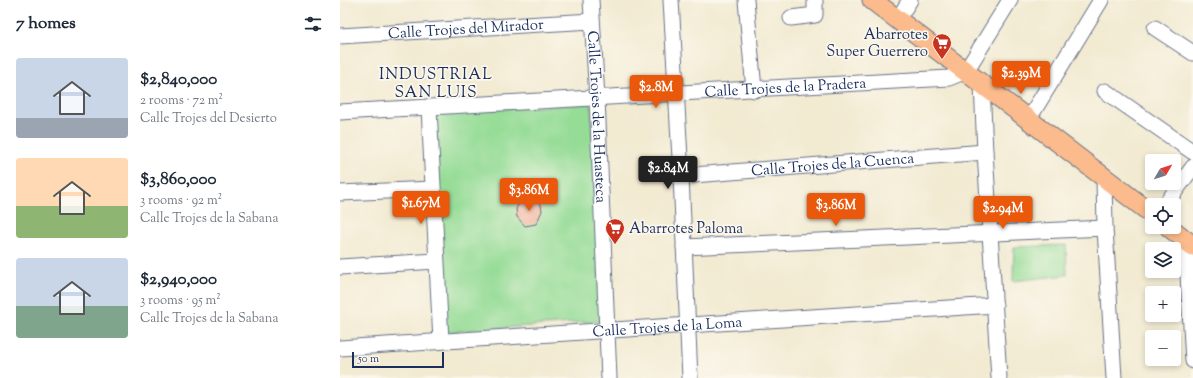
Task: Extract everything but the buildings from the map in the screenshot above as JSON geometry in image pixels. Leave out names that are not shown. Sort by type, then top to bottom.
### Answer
[{"type":"main road","points":[[872,0],[1145,209]]},
{"type":"main road","points":[[1178,234],[1189,243]]},
{"type":"street","name":"Calle Trojes de la Huasteca","points":[[591,0],[597,98],[609,378]]},
{"type":"street","points":[[671,0],[690,378]]},
{"type":"street","points":[[746,0],[754,90]]},
{"type":"street","points":[[791,18],[815,15],[815,0]]},
{"type":"street","points":[[898,19],[910,0]]},
{"type":"street","points":[[966,71],[1010,0]]},
{"type":"street","points":[[1028,120],[1100,0]]},
{"type":"street","name":"Calle Trojes del Mirador","points":[[340,36],[592,21]]},
{"type":"street","points":[[1155,28],[1193,53]]},
{"type":"street","name":"Calle Trojes de la Pradera","points":[[340,112],[949,78],[966,71]]},
{"type":"street","points":[[982,84],[999,378]]},
{"type":"street","points":[[1105,91],[1193,152]]},
{"type":"street","points":[[429,108],[441,341]]},
{"type":"street","name":"Calle Trojes de la Cuenca","points":[[681,176],[985,152]]},
{"type":"street","points":[[1170,198],[1193,167]]},
{"type":"street","points":[[1104,177],[1105,228],[1114,378]]},
{"type":"street","points":[[340,193],[433,189]]},
{"type":"street","points":[[684,247],[1105,228]]},
{"type":"street","points":[[1189,243],[1193,361]]},
{"type":"street","points":[[340,267],[436,261]]},
{"type":"street","name":"Calle Trojes de la Loma","points":[[340,348],[994,305]]},
{"type":"green space","points":[[591,104],[601,321],[445,332],[435,112]]},
{"type":"green space","points":[[1066,245],[1067,275],[1013,281],[1014,247]]},
{"type":"place","name":"Abarrotes Super Guerrero","points":[[942,60]]},
{"type":"place","name":"Abarrotes Paloma","points":[[615,245]]},
{"type":"district","name":"INDUSTRIAL SAN LUIS","points":[[436,82]]}]
